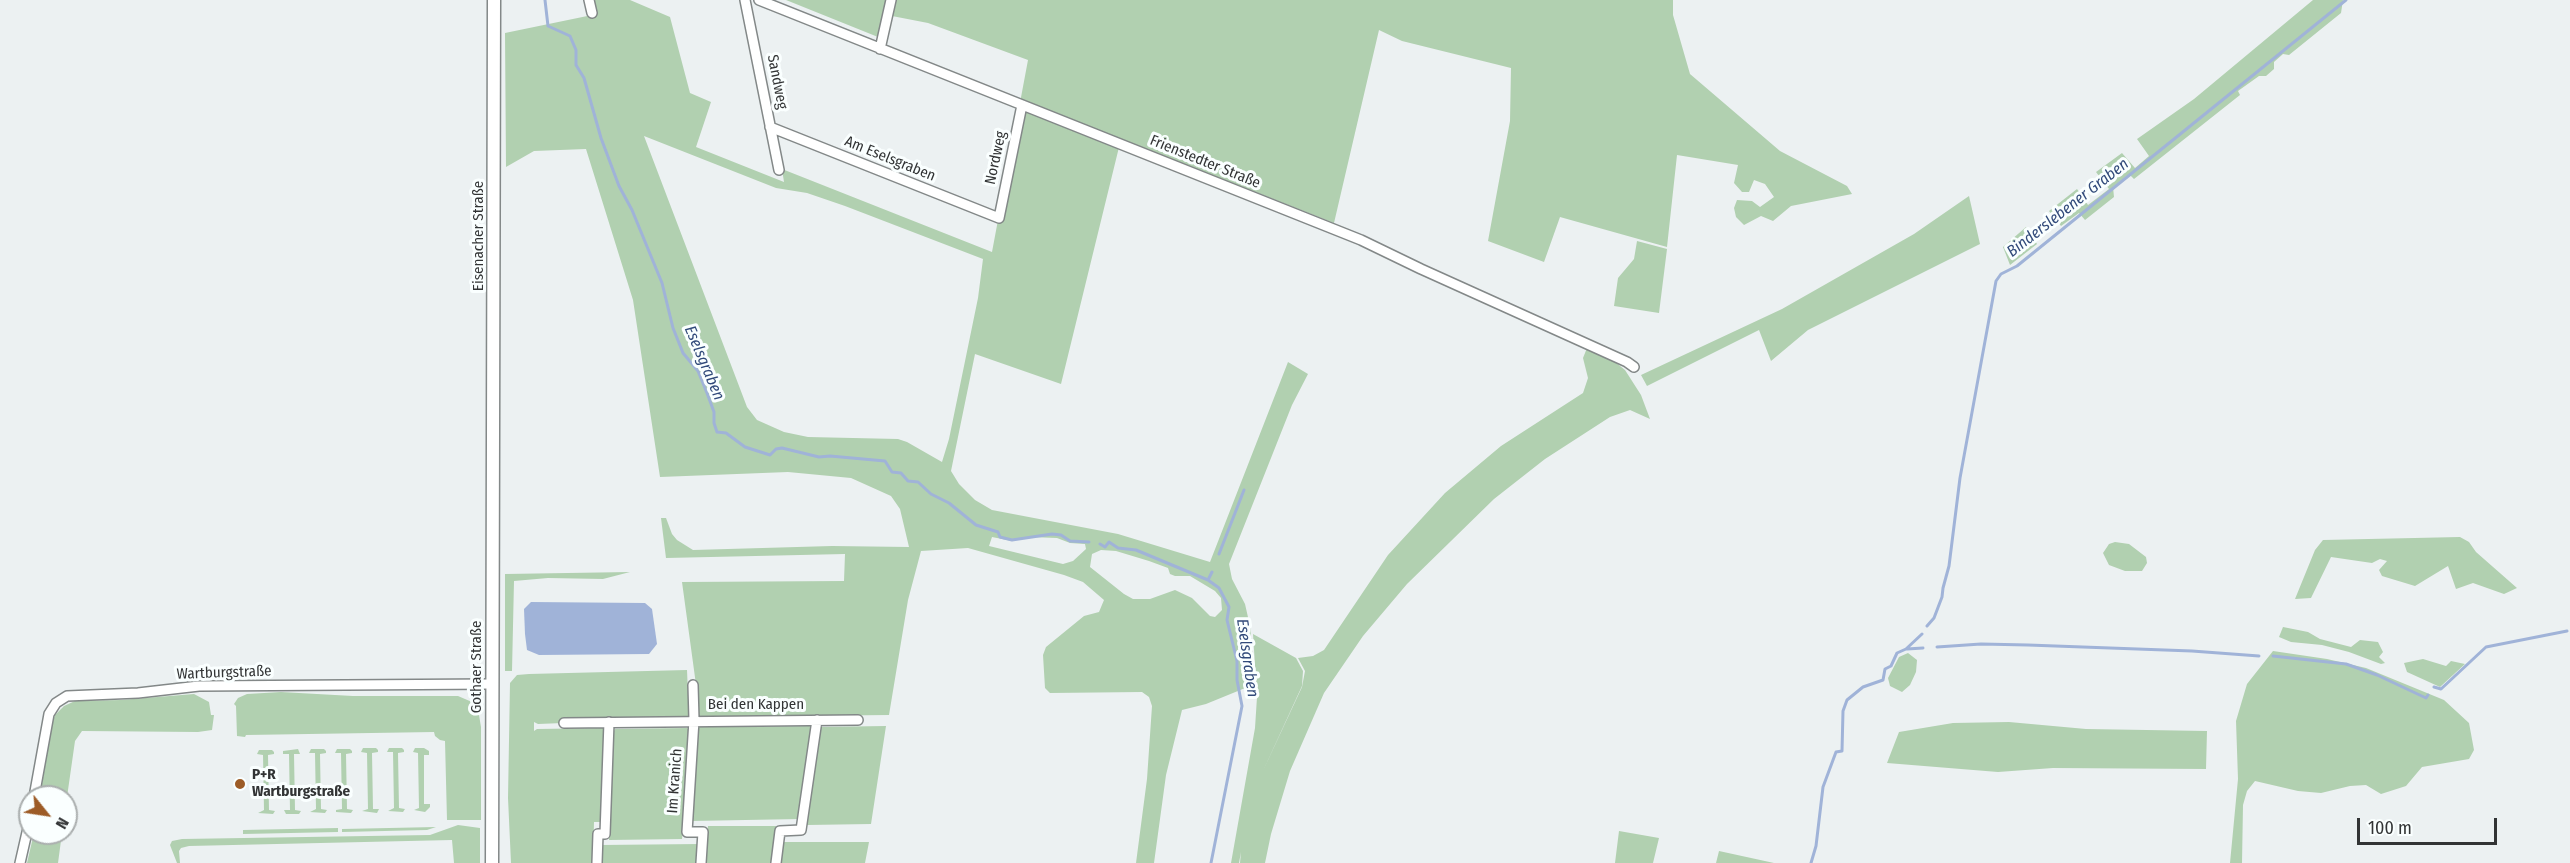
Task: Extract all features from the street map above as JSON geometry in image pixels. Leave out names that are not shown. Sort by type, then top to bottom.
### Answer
[{"type":"main road","name":"Eisenacher Straße","points":[[494,0],[494,472]]},
{"type":"main road","name":"Gothaer Straße","points":[[492,863],[494,472]]},
{"type":"street","points":[[590,0],[592,13]]},
{"type":"street","name":"Sandweg","points":[[745,0],[779,170]]},
{"type":"street","name":"Frienstedter Straße","points":[[759,0],[1361,240],[1634,367]]},
{"type":"street","points":[[880,49],[891,0]]},
{"type":"street","name":"Nordweg","points":[[999,218],[1022,105]]},
{"type":"street","name":"Am Eselsgraben","points":[[770,127],[999,218]]},
{"type":"street","name":"Wartburgstraße","points":[[36,785],[49,714],[56,703],[67,696],[138,693],[199,686],[492,684]]},
{"type":"street","points":[[693,685],[694,720]]},
{"type":"street","name":"Im Kranich","points":[[694,720],[687,832],[703,832],[701,863]]},
{"type":"street","name":"Bei den Kappen","points":[[776,863],[780,831],[801,830],[817,720]]},
{"type":"street","name":"Bei den Kappen","points":[[564,723],[858,720]]},
{"type":"street","points":[[597,863],[598,834],[605,834],[609,722]]},
{"type":"street","points":[[20,863],[24,845]]},
{"type":"green space","points":[[594,0],[630,0],[670,17],[690,93],[711,102],[696,147],[784,182],[782,169],[992,252],[1028,60],[928,23],[892,16],[893,0],[1673,0],[1673,15],[1690,74],[1780,151],[1847,186],[1852,194],[1791,206],[1773,221],[1761,216],[1744,225],[1736,217],[1734,208],[1737,200],[1752,201],[1760,207],[1774,197],[1765,184],[1754,180],[1749,192],[1742,192],[1734,183],[1738,165],[1677,155],[1667,247],[1560,217],[1544,262],[1488,241],[1510,121],[1511,68],[1402,41],[1379,30],[1334,223],[1121,139],[1061,384],[975,354],[951,471],[959,484],[975,500],[992,510],[1118,534],[1210,562],[1288,362],[1308,374],[1292,405],[1229,564],[1232,579],[1245,604],[1250,626],[1255,684],[1206,704],[1182,710],[1166,775],[1154,863],[1136,863],[1147,779],[1152,706],[1149,697],[1142,692],[1050,693],[1045,688],[1043,655],[1046,647],[1084,616],[1099,612],[1104,600],[1083,582],[1064,575],[968,548],[921,551],[908,600],[889,715],[699,717],[697,715],[697,692],[682,582],[844,581],[845,554],[666,558],[661,518],[666,518],[677,540],[693,550],[832,546],[909,547],[900,509],[891,496],[851,478],[788,472],[660,477],[633,300],[586,149],[534,151],[506,167],[505,33],[597,14]],"holes":[[[644,136],[776,188],[807,193],[845,206],[983,259],[978,298],[949,439],[942,462],[898,439],[808,437],[784,432],[757,420],[747,407]],[[992,537],[1012,541],[1030,537],[1057,538],[1070,543],[1085,544],[1086,549],[1073,561],[1063,564],[989,546]],[[1101,550],[1116,551],[1168,568],[1170,574],[1175,576],[1190,576],[1215,591],[1221,598],[1222,610],[1215,617],[1210,616],[1192,598],[1175,590],[1150,599],[1133,599],[1090,567],[1092,554]]]},
{"type":"green space","points":[[786,0],[887,0],[878,37]]},
{"type":"green space","points":[[2313,0],[2343,0],[2341,13],[2289,55],[2283,54],[2274,62],[2274,69],[2266,76],[2259,76],[2238,91],[2240,95],[2134,179],[2129,174],[2113,187],[2114,197],[2085,220],[2079,213],[2061,226],[2049,211],[2077,189],[2088,205],[2109,189],[2096,172],[2122,153],[2135,168],[2149,156],[2137,139],[2194,99]]},
{"type":"green space","points":[[1969,196],[1980,244],[1808,330],[1771,361],[1759,330],[1647,386],[1641,375],[1782,309],[1914,234]]},
{"type":"green space","points":[[2026,227],[2037,244],[2010,265],[2003,247]]},
{"type":"green space","points":[[1637,241],[1667,249],[1659,313],[1614,306],[1618,278],[1634,259]]},
{"type":"green space","points":[[1587,348],[1609,357],[1625,370],[1641,395],[1650,419],[1630,410],[1610,417],[1545,459],[1494,499],[1407,584],[1363,636],[1324,693],[1290,771],[1271,834],[1265,863],[1240,863],[1241,852],[1239,863],[1231,863],[1255,728],[1257,697],[1253,634],[1296,658],[1303,671],[1302,686],[1262,773],[1302,687],[1305,671],[1298,658],[1313,656],[1324,650],[1388,555],[1445,493],[1501,446],[1583,393],[1588,378],[1583,358]]},
{"type":"green space","points":[[2460,537],[2469,542],[2476,552],[2517,588],[2504,594],[2473,583],[2456,589],[2448,566],[2415,586],[2382,576],[2379,570],[2387,561],[2380,559],[2372,563],[2331,557],[2311,598],[2295,599],[2315,550],[2323,540]]},
{"type":"green space","points":[[2115,542],[2129,544],[2146,557],[2147,563],[2142,571],[2125,571],[2109,565],[2103,553],[2109,544]]},
{"type":"green space","points":[[630,572],[603,579],[548,578],[514,581],[512,671],[505,671],[505,574]]},
{"type":"green space","points":[[2283,627],[2308,632],[2320,639],[2351,647],[2360,640],[2378,642],[2383,652],[2379,657],[2385,663],[2381,664],[2322,645],[2291,642],[2279,637]]},
{"type":"green space","points":[[2273,651],[2327,659],[2366,668],[2444,700],[2469,723],[2474,750],[2469,759],[2422,767],[2406,786],[2381,794],[2366,785],[2350,786],[2321,793],[2298,791],[2255,781],[2247,791],[2243,805],[2242,863],[2230,863],[2238,779],[2236,721],[2247,684]]},
{"type":"green space","points":[[1908,653],[1917,660],[1916,672],[1910,685],[1902,692],[1890,686],[1888,678],[1899,657]]},
{"type":"green space","points":[[2423,659],[2446,666],[2451,661],[2465,664],[2440,687],[2407,672],[2404,663]]},
{"type":"green space","points":[[687,670],[689,717],[538,724],[534,722],[534,731],[537,729],[605,728],[602,822],[594,822],[593,863],[511,863],[508,798],[510,683],[517,675]]},
{"type":"green space","points":[[281,692],[353,696],[458,696],[472,702],[478,709],[481,727],[481,820],[447,820],[445,741],[435,736],[434,732],[237,736],[236,706],[234,704],[238,698],[247,694]]},
{"type":"green space","points":[[194,694],[209,702],[211,715],[214,715],[212,730],[198,732],[82,731],[75,741],[69,785],[42,785],[55,715],[64,706],[75,701]]},
{"type":"green space","points":[[2009,722],[2086,729],[2207,731],[2206,769],[2053,768],[1998,772],[1887,763],[1899,732],[1953,723]]},
{"type":"green space","points":[[810,726],[800,819],[691,821],[699,727]]},
{"type":"green space","points":[[886,726],[871,824],[807,825],[819,727]]},
{"type":"green space","points":[[687,728],[690,731],[682,839],[609,840],[615,729]]},
{"type":"green space","points":[[363,748],[378,750],[372,753],[373,809],[379,809],[377,813],[362,811],[368,809],[367,753],[361,752]]},
{"type":"green space","points":[[389,748],[404,750],[398,753],[399,808],[405,809],[403,812],[388,811],[394,808],[393,752],[387,752]]},
{"type":"green space","points":[[415,748],[424,748],[429,751],[429,755],[424,755],[424,804],[430,804],[425,812],[414,810],[419,808],[418,753],[413,752]]},
{"type":"green space","points":[[298,749],[300,754],[294,754],[295,810],[301,811],[299,814],[286,814],[284,810],[290,810],[289,754],[283,754],[283,751]]},
{"type":"green space","points":[[311,749],[326,751],[320,754],[321,809],[327,810],[325,813],[310,812],[316,809],[315,753],[309,753]]},
{"type":"green space","points":[[337,749],[352,751],[346,754],[347,809],[353,810],[351,813],[336,812],[342,809],[341,753],[335,753]]},
{"type":"green space","points":[[259,750],[274,752],[268,755],[269,810],[275,811],[273,814],[258,813],[264,810],[263,755],[257,754]]},
{"type":"green space","points":[[458,825],[480,828],[480,863],[454,863],[452,840],[189,846],[179,851],[180,863],[177,863],[170,845],[172,841],[182,839],[430,835]]},
{"type":"green space","points":[[708,826],[776,826],[772,863],[706,863]]},
{"type":"green space","points":[[436,827],[427,830],[342,832],[342,829]]},
{"type":"green space","points":[[338,828],[338,832],[243,834],[243,830]]},
{"type":"green space","points":[[1619,831],[1659,838],[1653,863],[1615,863]]},
{"type":"green space","points":[[782,842],[869,842],[865,863],[780,863]]},
{"type":"green space","points":[[700,844],[698,863],[600,863],[601,845]]},
{"type":"green space","points":[[31,845],[60,845],[58,863],[27,863]]},
{"type":"green space","points":[[1719,851],[1774,863],[1716,863]]},
{"type":"water","points":[[531,602],[645,603],[652,609],[657,644],[649,654],[539,655],[527,650],[524,609]]},
{"type":"waterway","name":"Eselsgraben","points":[[545,0],[548,26],[570,36],[576,50],[576,65],[584,78],[601,138],[619,186],[632,210],[662,283],[673,328],[683,353],[698,371],[707,393],[714,412],[717,432],[726,433],[745,447],[770,455],[776,449],[782,448],[819,457],[885,461],[892,472],[901,473],[908,481],[918,482],[931,494],[949,503],[976,525],[998,532],[1000,537],[1012,540],[1052,534],[1061,535],[1070,541],[1089,542]]},
{"type":"waterway","name":"Binderslebener Graben","points":[[1927,626],[1934,618],[1942,597],[1949,566],[1960,478],[1996,281],[2001,274],[2017,266],[2346,0]]},
{"type":"waterway","points":[[1219,554],[1244,490]]},
{"type":"waterway","name":"Eselsgraben","points":[[1100,544],[1105,547],[1109,542],[1118,548],[1136,550],[1208,580],[1219,588],[1229,607],[1227,620],[1237,661],[1237,680],[1242,706],[1211,863]]},
{"type":"waterway","points":[[1208,580],[1212,572]]},
{"type":"waterway","points":[[2434,687],[2441,689],[2486,647],[2567,631]]},
{"type":"waterway","name":"Binderslebener Graben","points":[[1811,863],[1816,846],[1823,787],[1836,752],[1842,751],[1843,711],[1847,700],[1863,687],[1883,680],[1885,669],[1891,666],[1897,653],[1906,649],[1922,634]]},
{"type":"waterway","points":[[1937,647],[1981,644],[2028,645],[2192,651],[2259,656]]},
{"type":"waterway","points":[[1907,649],[1923,648]]},
{"type":"waterway","points":[[2273,656],[2346,664],[2377,675],[2426,698],[2428,695]]},
{"type":"place","name":"P+R Wartburgstraße","points":[[240,784]]}]
